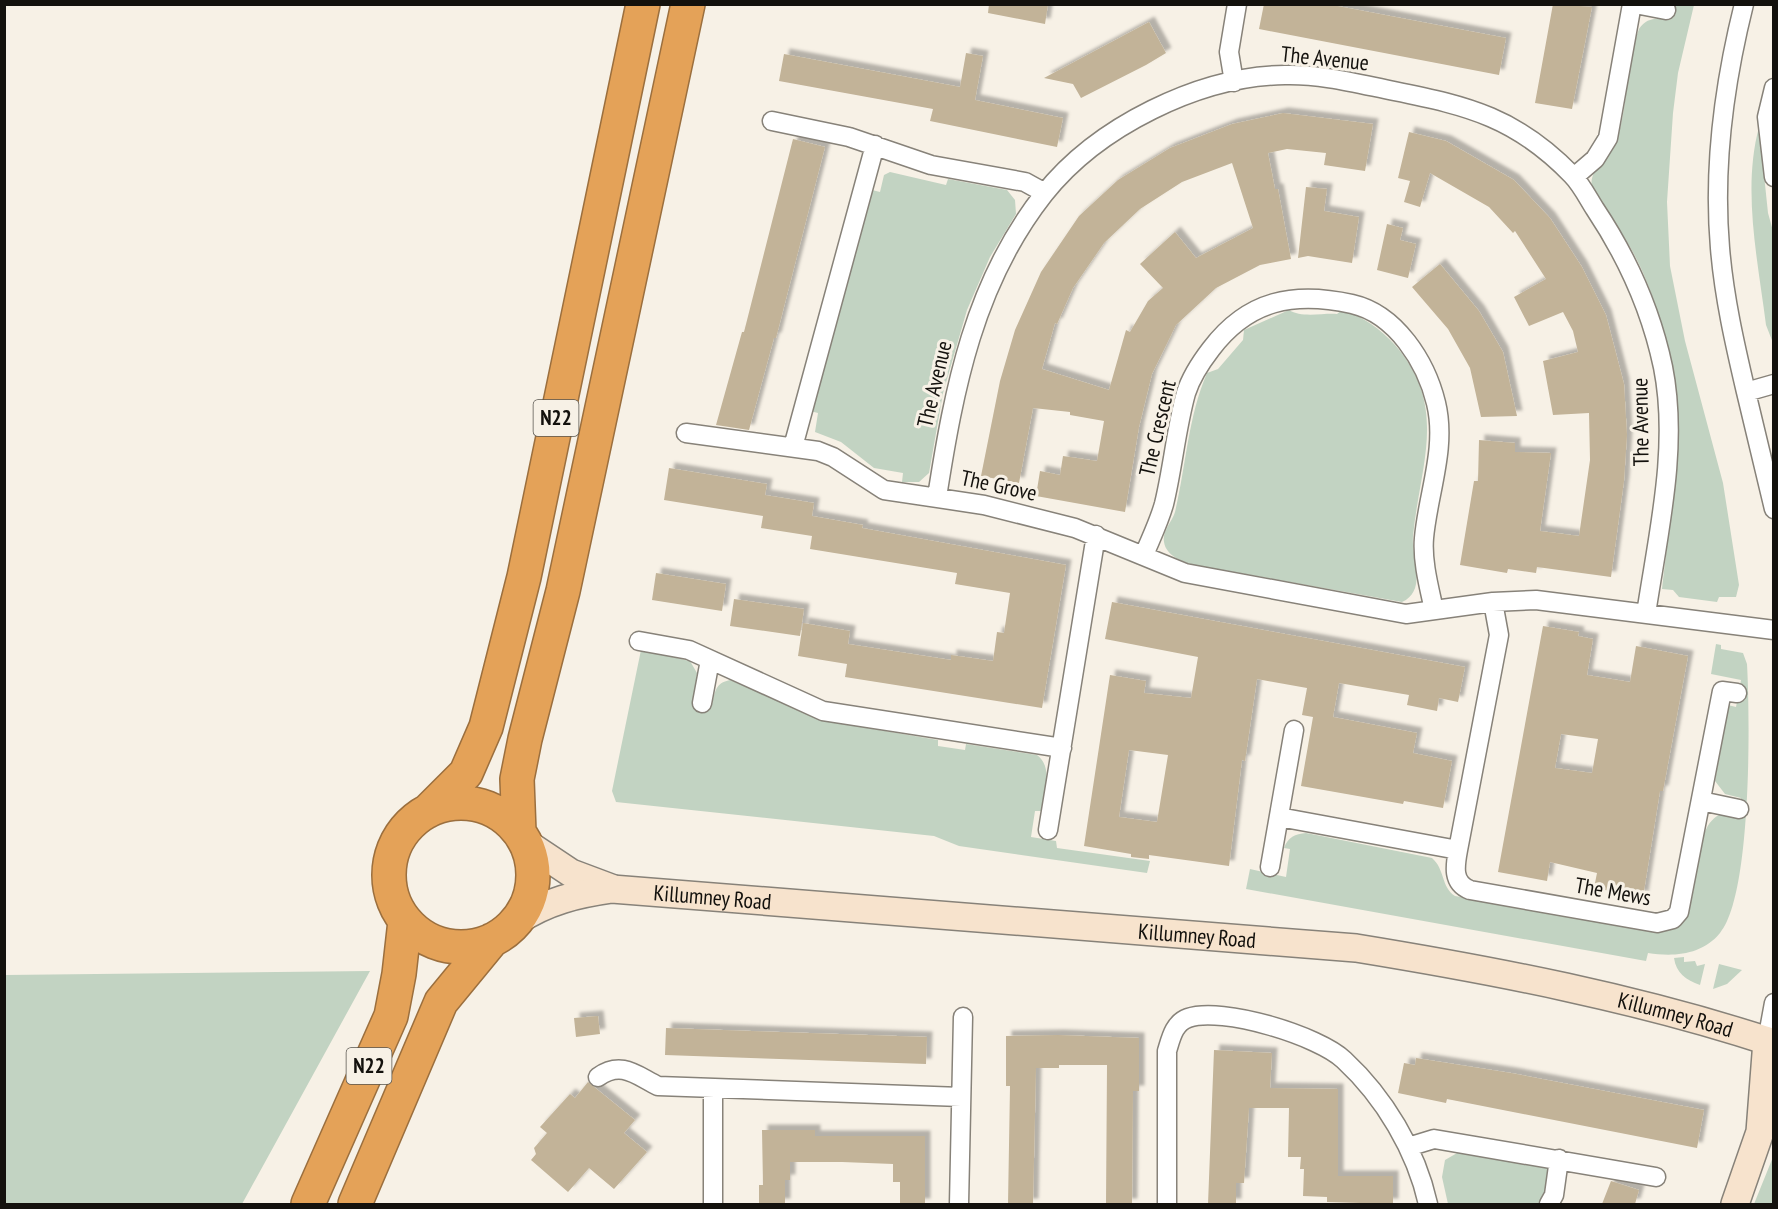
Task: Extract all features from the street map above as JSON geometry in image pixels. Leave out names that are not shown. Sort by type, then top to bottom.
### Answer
[{"type":"highway","name":"N22","points":[[505,930],[469,947],[445,946],[423,937],[405,921],[394,903],[389,882],[390,861],[398,841],[410,824],[428,811],[466,773],[486,727],[524,577],[643,4]]},
{"type":"highway","name":"N22","points":[[522,838],[518,779],[525,739],[563,591],[688,4]]},
{"type":"highway","name":"N22","points":[[355,1204],[441,1002],[528,903],[533,883],[532,862],[522,838],[505,818],[487,808],[467,803],[447,805],[428,811]]},
{"type":"highway","name":"N22","points":[[308,1204],[391,1016],[405,921]]},
{"type":"street","points":[[1234,82],[1229,52],[1237,4]]},
{"type":"street","points":[[1575,177],[1595,159],[1608,138],[1633,4],[1666,10]]},
{"type":"street","points":[[1744,4],[1726,91],[1718,196],[1722,266],[1746,392],[1773,509]]},
{"type":"street","name":"The Avenue","points":[[936,497],[958,378],[976,318],[1004,255],[1045,193],[1099,141],[1131,120],[1177,100],[1234,82],[1273,75],[1306,76],[1443,101],[1498,118],[1521,132],[1575,177],[1613,236],[1646,307],[1664,370],[1667,404],[1666,471],[1646,614]]},
{"type":"street","points":[[1773,88],[1767,117],[1773,177]]},
{"type":"street","points":[[772,121],[835,133],[932,165],[1025,182],[1045,193]]},
{"type":"street","points":[[793,447],[875,145]]},
{"type":"street","name":"The Crescent","points":[[1144,555],[1164,504],[1186,392],[1206,355],[1223,333],[1256,309],[1285,300],[1330,299],[1357,305],[1390,325],[1413,351],[1426,371],[1432,389],[1439,439],[1424,540],[1434,610]]},
{"type":"street","points":[[1746,392],[1773,384]]},
{"type":"street","name":"The Grove","points":[[686,433],[826,453],[884,490],[1021,513],[1096,535]]},
{"type":"street","points":[[1048,830],[1096,535],[1185,573],[1401,613],[1493,602],[1536,600],[1773,630]]},
{"type":"street","name":"The Mews","points":[[1493,602],[1499,635],[1458,850],[1456,876],[1463,887],[1665,923],[1679,912],[1722,691],[1737,693]]},
{"type":"street","points":[[639,640],[680,647],[823,711],[1062,748]]},
{"type":"street","points":[[702,704],[710,660]]},
{"type":"street","points":[[1270,867],[1294,730]]},
{"type":"street","points":[[1701,801],[1739,809]]},
{"type":"street","points":[[1279,817],[1458,850]]},
{"type":"street","name":"Killumney Road","points":[[522,838],[571,873],[612,889]]},
{"type":"street","name":"Killumney Road","points":[[505,930],[537,908],[574,894],[612,889],[1356,948],[1453,963],[1616,997],[1770,1042]]},
{"type":"street","points":[[1735,1204],[1760,1132],[1773,1003]]},
{"type":"street","points":[[1167,1204],[1167,1051],[1172,1030],[1187,1018],[1216,1016],[1248,1020],[1315,1041],[1342,1057],[1361,1077],[1408,1147],[1428,1204]]},
{"type":"street","points":[[959,1204],[963,1017]]},
{"type":"street","points":[[598,1077],[607,1071],[631,1070],[658,1086],[961,1097]]},
{"type":"street","points":[[713,1088],[713,1204]]},
{"type":"street","points":[[1408,1147],[1434,1138],[1656,1176]]},
{"type":"street","points":[[1549,1204],[1554,1195],[1559,1159]]},
{"type":"green space","points":[[1673,5],[1694,5],[1678,73],[1673,113],[1667,202],[1670,266],[1685,341],[1723,483],[1739,585],[1736,597],[1719,597],[1717,602],[1679,597],[1673,590],[1662,589],[1672,508],[1677,436],[1676,401],[1671,364],[1662,326],[1641,269],[1592,187],[1596,169],[1615,145],[1623,116],[1631,57],[1639,29],[1645,22],[1653,19],[1670,20]]},
{"type":"green space","points":[[1759,127],[1768,213],[1773,231],[1773,343],[1766,325],[1753,226],[1752,176]]},
{"type":"green space","points":[[890,172],[946,185],[948,179],[1007,190],[1015,200],[1016,214],[990,257],[967,310],[943,393],[929,473],[919,482],[902,482],[903,473],[874,468],[841,442],[815,432],[818,413],[810,411],[872,190],[880,192],[884,175]]},
{"type":"green space","points":[[1289,310],[1312,315],[1337,314],[1342,310],[1364,319],[1395,345],[1412,368],[1422,391],[1427,437],[1413,536],[1416,581],[1410,597],[1402,602],[1195,565],[1176,558],[1165,547],[1164,534],[1175,512],[1191,424],[1207,373],[1218,369],[1243,340],[1244,330]]},
{"type":"green space","points":[[1716,644],[1721,645],[1721,649],[1743,653],[1747,664],[1749,723],[1747,804],[1738,882],[1730,913],[1720,933],[1705,946],[1687,953],[1668,955],[1648,953],[1646,961],[1246,889],[1250,869],[1286,877],[1290,849],[1284,848],[1292,837],[1306,833],[1432,858],[1439,867],[1447,888],[1455,896],[1657,933],[1677,928],[1686,916],[1691,901],[1704,835],[1710,823],[1719,815],[1738,816],[1741,798],[1725,794],[1715,781],[1728,705],[1736,707],[1741,680],[1711,674]]},
{"type":"green space","points":[[641,650],[690,661],[697,673],[693,702],[712,705],[715,692],[721,683],[730,680],[826,721],[938,740],[938,746],[965,750],[966,744],[1037,755],[1042,760],[1047,774],[1041,811],[1035,811],[1031,837],[1056,841],[1057,848],[1150,861],[1147,873],[959,846],[934,836],[616,802],[612,791]]},
{"type":"green space","points":[[1684,957],[1684,962],[1695,961],[1697,966],[1705,964],[1700,985],[1690,981],[1679,972],[1674,958]]},
{"type":"green space","points":[[1719,964],[1742,970],[1727,984],[1713,989]]},
{"type":"green space","points":[[370,971],[242,1204],[5,1204],[5,975]]},
{"type":"green space","points":[[1464,1149],[1548,1164],[1553,1170],[1547,1196],[1541,1204],[1448,1204],[1442,1177],[1445,1160]]},
{"type":"green space","points":[[1773,1157],[1773,1204],[1754,1204]]},
{"type":"building","points":[[989,4],[1048,4],[1045,24],[988,13]]},
{"type":"building","points":[[1264,4],[1327,4],[1506,38],[1499,75],[1259,29]]},
{"type":"building","points":[[1553,4],[1592,7],[1572,109],[1535,103]]},
{"type":"building","points":[[1149,22],[1166,53],[1146,65],[1081,98],[1073,84],[1044,78]]},
{"type":"building","points":[[966,53],[983,56],[975,100],[1063,118],[1057,147],[930,121],[933,109],[779,81],[784,54],[960,87]]},
{"type":"building","points":[[1283,113],[1373,124],[1365,171],[1324,165],[1326,153],[1287,149],[1268,153],[1275,189],[1278,189],[1291,259],[1260,265],[1216,288],[1176,325],[1152,374],[1139,427],[1125,512],[1036,496],[1040,471],[1060,475],[1063,456],[1097,461],[1104,421],[1070,415],[1070,412],[1033,408],[1019,483],[981,476],[1000,381],[1015,330],[1041,272],[1079,216],[1118,180],[1170,148],[1232,124]],"holes":[[[1232,163],[1253,228],[1196,258],[1175,232],[1140,264],[1163,288],[1148,301],[1130,332],[1126,330],[1109,390],[1042,369],[1055,323],[1057,324],[1073,288],[1104,243],[1140,209],[1182,182]]]},
{"type":"building","points":[[1409,132],[1446,141],[1514,180],[1550,218],[1582,267],[1606,315],[1624,384],[1627,435],[1624,481],[1611,577],[1537,567],[1536,573],[1508,569],[1507,573],[1460,565],[1474,481],[1478,481],[1479,440],[1515,443],[1515,452],[1551,453],[1540,531],[1579,536],[1590,460],[1589,413],[1553,415],[1543,361],[1578,352],[1573,331],[1563,312],[1529,326],[1514,297],[1546,279],[1515,231],[1513,233],[1489,207],[1430,173],[1420,207],[1404,202],[1410,181],[1398,178]]},
{"type":"building","points":[[793,139],[825,147],[776,338],[774,338],[749,430],[716,425],[742,332],[744,332]]},
{"type":"building","points":[[1306,187],[1327,189],[1324,211],[1359,217],[1352,263],[1308,256],[1298,258]]},
{"type":"building","points":[[1387,224],[1403,228],[1400,240],[1416,244],[1408,278],[1377,270]]},
{"type":"building","points":[[1440,264],[1479,311],[1503,352],[1517,416],[1481,417],[1470,368],[1448,329],[1412,287]]},
{"type":"building","points":[[669,468],[767,484],[765,495],[814,503],[812,516],[863,525],[862,528],[1066,565],[1042,708],[845,677],[847,664],[798,656],[803,623],[850,631],[848,644],[951,660],[951,655],[993,661],[997,632],[1004,633],[1010,593],[955,584],[957,573],[810,549],[812,536],[761,528],[763,516],[664,500]]},
{"type":"building","points":[[656,573],[726,584],[722,611],[652,600]]},
{"type":"building","points":[[734,599],[804,609],[800,636],[730,626]]},
{"type":"building","points":[[1112,602],[1465,667],[1458,702],[1439,698],[1437,711],[1407,705],[1409,695],[1339,683],[1333,717],[1417,733],[1413,753],[1452,761],[1443,808],[1404,801],[1403,804],[1301,786],[1313,717],[1302,715],[1307,688],[1257,679],[1245,761],[1242,760],[1229,866],[1149,855],[1149,859],[1131,857],[1131,854],[1084,846],[1110,675],[1146,681],[1144,693],[1191,698],[1198,657],[1105,639]],"holes":[[[1129,750],[1168,755],[1157,822],[1119,817]]]},
{"type":"building","points":[[1543,626],[1579,632],[1578,636],[1593,639],[1587,675],[1630,682],[1636,646],[1688,656],[1663,791],[1660,791],[1643,897],[1594,888],[1597,873],[1550,862],[1547,881],[1498,872]],"holes":[[[1561,734],[1598,739],[1592,773],[1555,768]]]},
{"type":"building","points":[[598,1016],[600,1034],[576,1037],[574,1018]]},
{"type":"building","points":[[666,1028],[927,1037],[926,1064],[665,1055]]},
{"type":"building","points":[[1006,1036],[1139,1038],[1139,1091],[1133,1091],[1132,1204],[1106,1204],[1107,1065],[1059,1065],[1059,1068],[1036,1068],[1033,1204],[1008,1204],[1010,1086],[1006,1086]]},
{"type":"building","points":[[1214,1050],[1272,1053],[1270,1088],[1338,1089],[1338,1176],[1393,1176],[1393,1204],[1327,1202],[1327,1197],[1303,1196],[1304,1169],[1300,1169],[1301,1157],[1288,1157],[1289,1108],[1249,1108],[1244,1183],[1236,1183],[1236,1204],[1208,1204]]},
{"type":"building","points":[[1416,1058],[1511,1073],[1704,1110],[1697,1148],[1447,1099],[1446,1103],[1398,1093],[1404,1063],[1415,1065]]},
{"type":"building","points":[[588,1082],[635,1120],[624,1133],[647,1152],[614,1189],[589,1168],[568,1192],[531,1160],[536,1154],[534,1148],[547,1133],[540,1127],[570,1094],[575,1098]]},
{"type":"building","points":[[762,1130],[815,1130],[815,1136],[925,1136],[925,1204],[900,1204],[900,1182],[893,1182],[893,1164],[790,1162],[790,1180],[785,1180],[785,1204],[759,1204],[759,1185],[763,1185]]},
{"type":"building","points":[[1611,1181],[1639,1190],[1635,1204],[1602,1204]]}]
